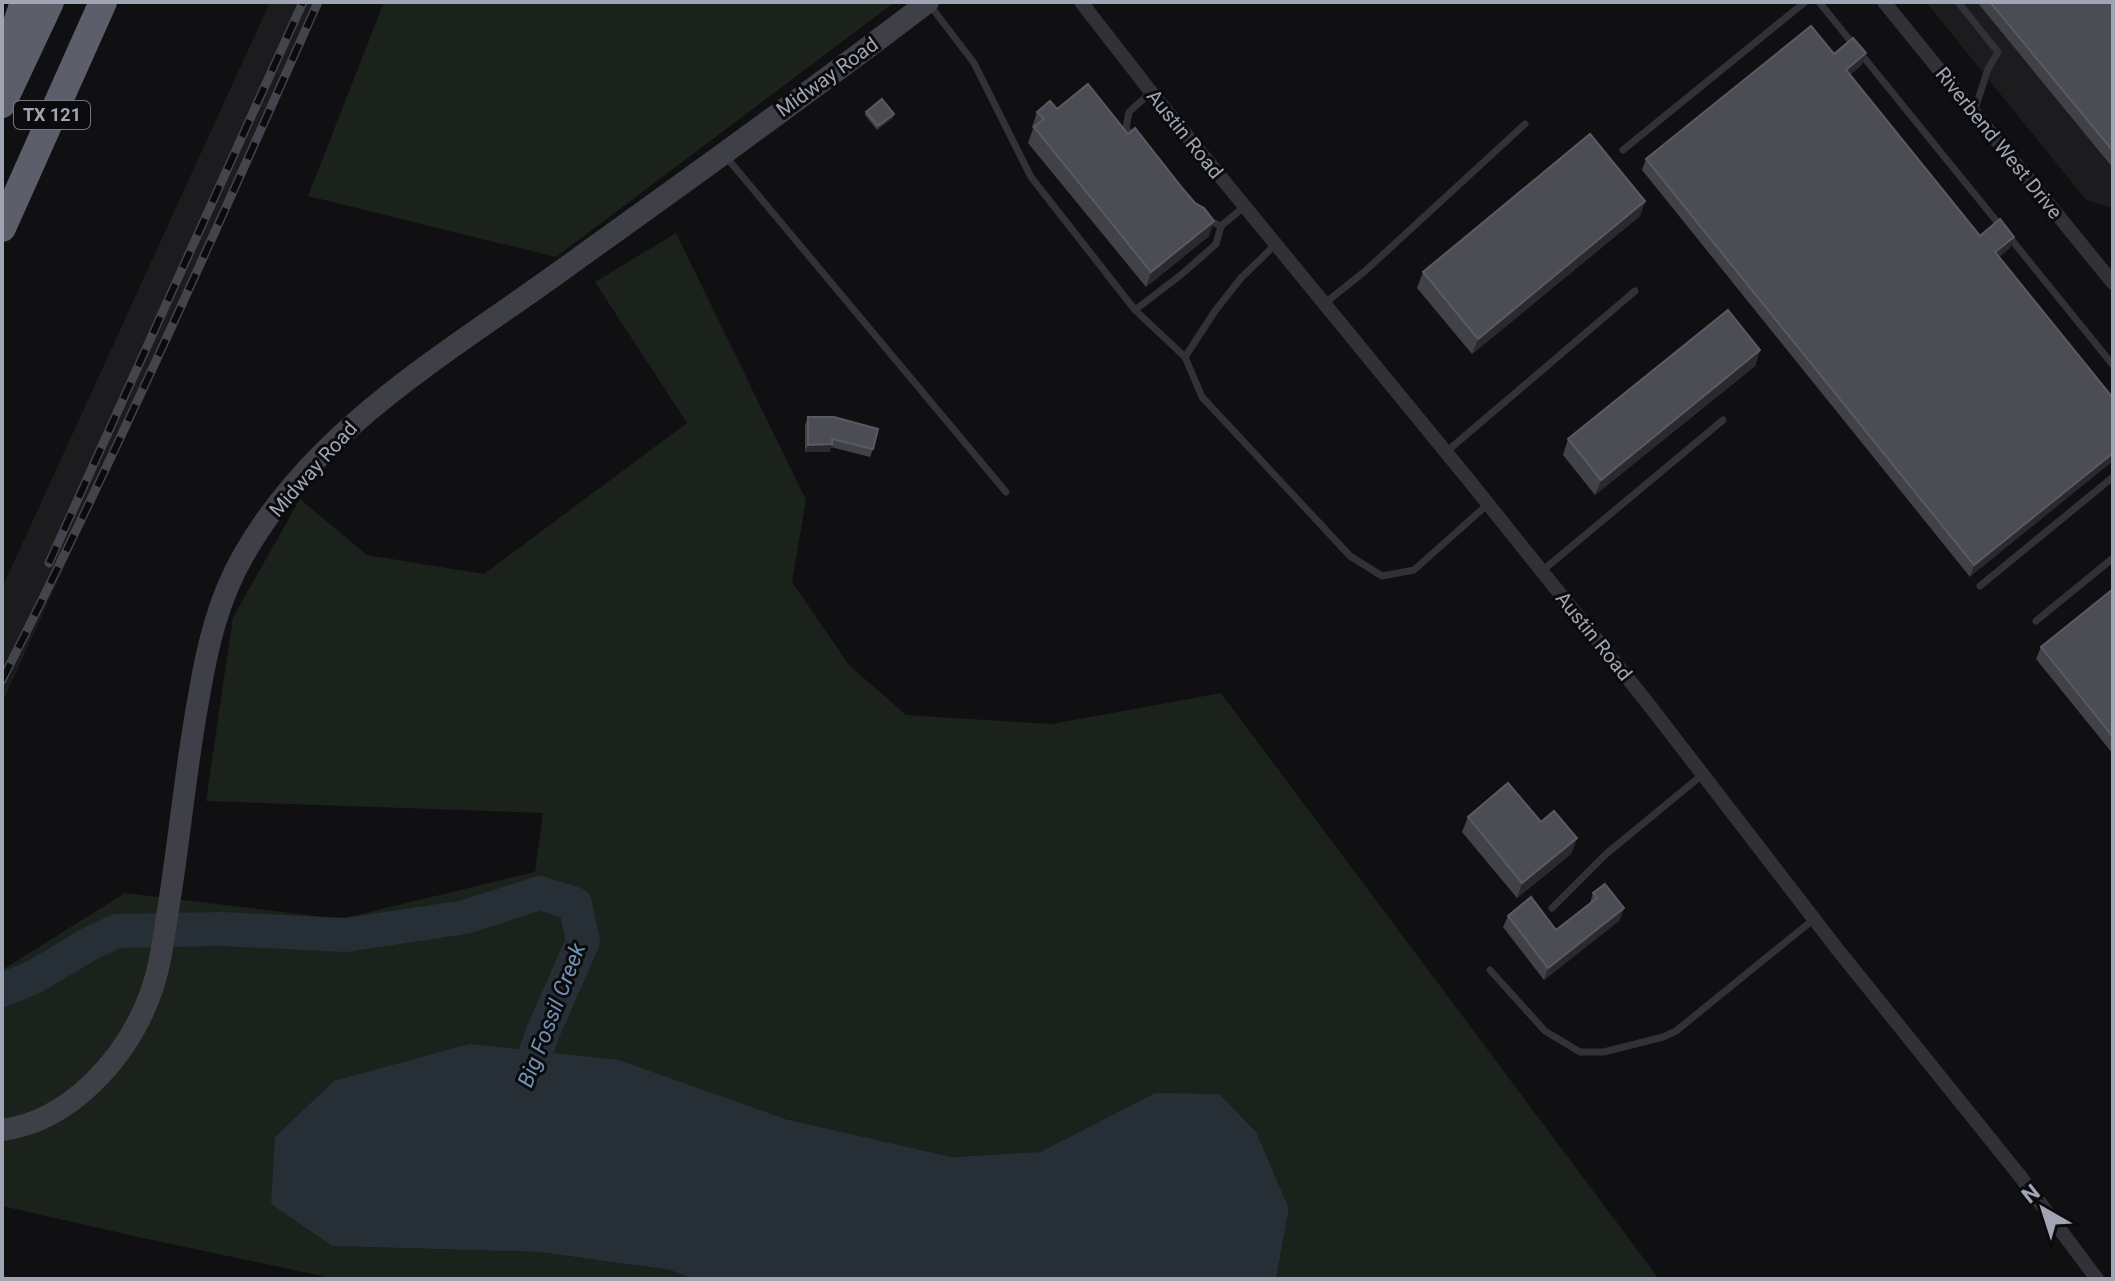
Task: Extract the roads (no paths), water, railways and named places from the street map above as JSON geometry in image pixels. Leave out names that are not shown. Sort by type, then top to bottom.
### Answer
[{"type":"highway","points":[[2,68],[24,2]]},
{"type":"highway","name":"TX 121","points":[[2,104],[50,2]]},
{"type":"highway","name":"TX 121","points":[[2,228],[103,2]]},
{"type":"main road","name":"Midway Road","points":[[2,1130],[39,1119],[90,1087],[110,1065],[140,1019],[158,968],[176,862],[191,738],[216,617],[243,556],[282,499],[332,443],[388,393],[928,2]]},
{"type":"street","name":"Austin Road","points":[[1081,2],[1244,207],[1542,571],[2020,1176],[2097,1279]]},
{"type":"street","name":"Riverbend West Drive","points":[[1884,2],[2113,283]]},
{"type":"lane","points":[[928,2],[974,63],[1031,177],[1135,310],[1185,357],[1202,397],[1350,556],[1382,576],[1414,570],[1488,504]]},
{"type":"lane","points":[[1623,150],[1805,2]]},
{"type":"lane","points":[[1819,2],[2113,365]]},
{"type":"lane","points":[[1958,2],[1998,52],[1988,69],[1974,112]]},
{"type":"lane","points":[[1140,146],[1126,128],[1129,112],[1151,92]]},
{"type":"lane","points":[[1325,303],[1364,272],[1525,124]]},
{"type":"lane","points":[[723,153],[1006,492]]},
{"type":"lane","points":[[1135,310],[1216,244],[1221,226],[1244,207]]},
{"type":"lane","points":[[1194,214],[1221,226]]},
{"type":"lane","points":[[1185,357],[1241,278],[1276,244]]},
{"type":"lane","points":[[1446,452],[1635,291]]},
{"type":"lane","points":[[1542,571],[1723,420]]},
{"type":"lane","points":[[1980,586],[2113,477]]},
{"type":"lane","points":[[2036,621],[2113,558]]},
{"type":"lane","points":[[1552,908],[1606,854],[1702,775]]},
{"type":"lane","points":[[1490,970],[1545,1031],[1580,1052],[1604,1052],[1676,1031],[1814,919]]},
{"type":"waterway","name":"Big Fossil Creek","points":[[2,990],[34,977],[117,931],[222,929],[346,935],[465,917],[540,893],[575,904],[583,941],[543,1032],[520,1096]]},
{"type":"railway","points":[[49,563],[303,2]]},
{"type":"railway","points":[[2,680],[125,428],[318,2]]}]
